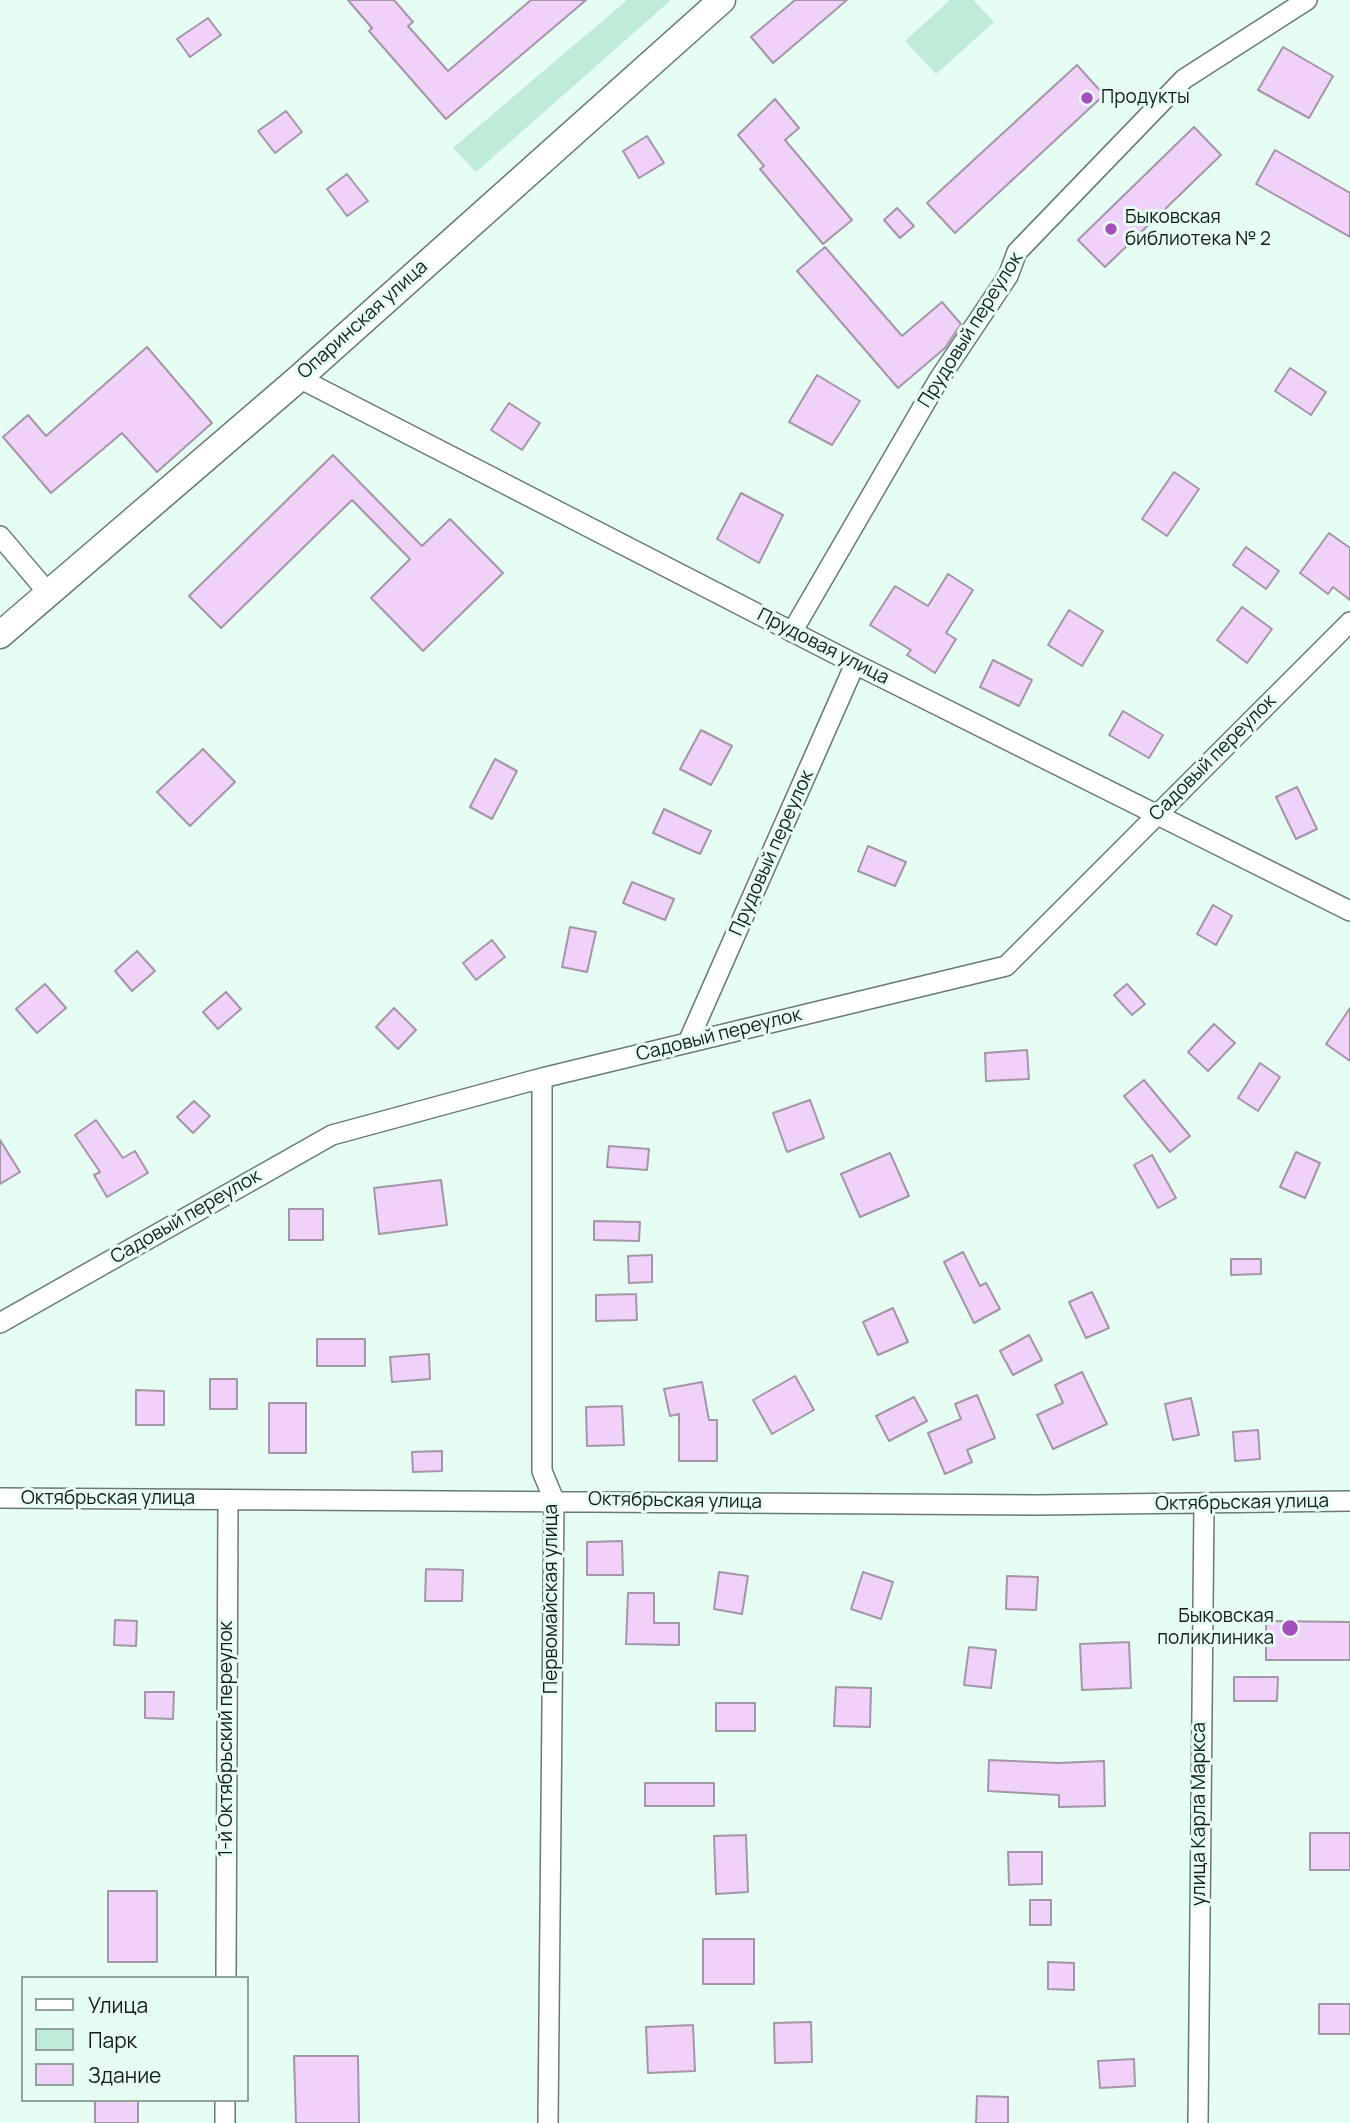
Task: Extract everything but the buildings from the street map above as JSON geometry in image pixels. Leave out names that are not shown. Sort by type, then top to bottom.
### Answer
[{"type":"main road","name":"Опаринская улица","points":[[0,635],[299,378],[722,0]]},
{"type":"street","name":"Прудовый переулок","points":[[792,632],[939,379],[1008,276],[1017,252],[1184,79],[1307,0]]},
{"type":"street","name":"Прудовая улица","points":[[299,378],[855,664],[1350,911]]},
{"type":"street","points":[[0,536],[49,594]]},
{"type":"street","name":"Садовый переулок","points":[[0,1323],[332,1135],[542,1078],[1006,966],[1350,622]]},
{"type":"street","name":"Прудовый переулок","points":[[688,1042],[855,664]]},
{"type":"street","name":"Первомайская улица","points":[[542,1078],[542,1471],[554,1500],[548,2123]]},
{"type":"street","name":"Октябрьская улица","points":[[0,1498],[1204,1504],[1350,1501]]},
{"type":"street","name":"1-й Октябрьский переулок","points":[[226,1976],[228,1500]]},
{"type":"street","name":"улица Карла Маркса","points":[[1198,2123],[1204,1504]]},
{"type":"street","points":[[225,2102],[225,2123]]},
{"type":"green space","points":[[627,0],[671,0],[476,172],[453,148]]},
{"type":"green space","points":[[950,0],[973,0],[994,22],[936,74],[905,41]]},
{"type":"place","name":"Продукты","points":[[1087,98]]},
{"type":"place","name":"Быковская библиотека № 2","points":[[1111,229]]},
{"type":"place","name":"Быковская поликлиника","points":[[1290,1628]]}]
